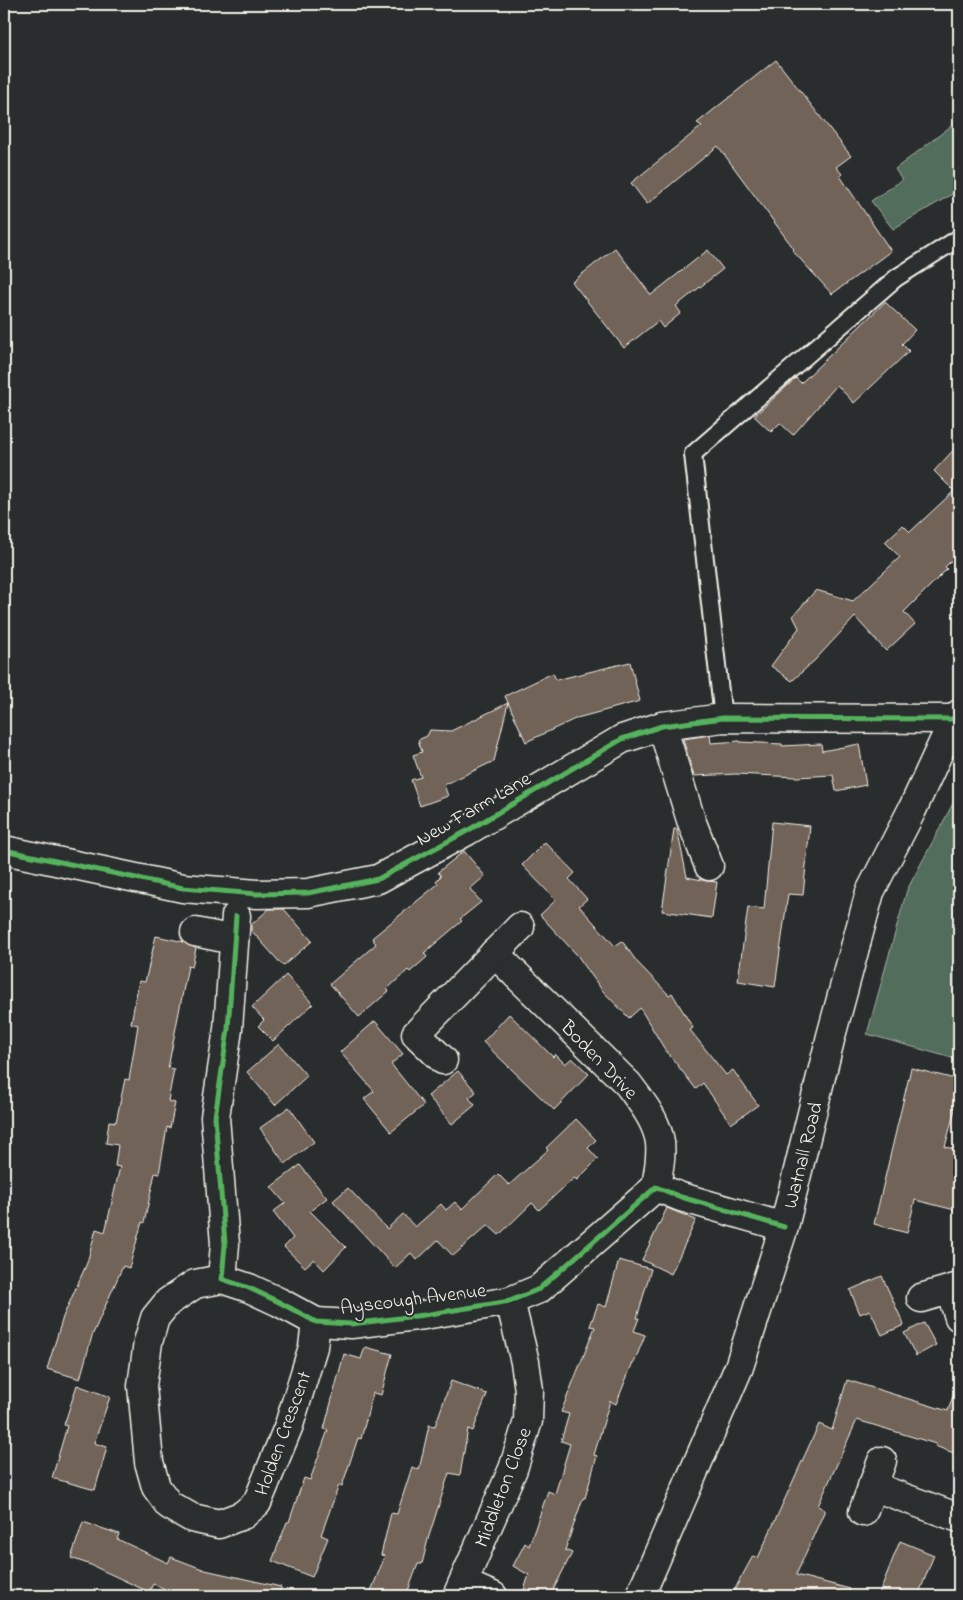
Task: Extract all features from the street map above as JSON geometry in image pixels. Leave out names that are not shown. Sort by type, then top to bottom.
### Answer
[{"type":"street","name":"New Farm Lane","points":[[4,850],[183,888],[257,894],[308,893],[378,879],[467,831],[622,739],[662,726],[723,718],[957,716]]},
{"type":"street","name":"Watnall Road","points":[[640,1596],[739,1367],[784,1227],[831,1036],[870,892],[957,716]]},
{"type":"street","points":[[662,726],[691,820],[709,866]]},
{"type":"street","points":[[443,1060],[416,1034],[520,927]]},
{"type":"street","points":[[195,932],[235,928],[228,1029],[215,1117],[226,1244],[222,1279]]},
{"type":"street","name":"Boden Drive","points":[[494,953],[628,1084],[647,1108],[660,1138],[660,1164],[656,1188]]},
{"type":"street","points":[[656,1188],[681,1198],[784,1227]]},
{"type":"street","name":"Ayscough Avenue","points":[[222,1279],[249,1288],[316,1322],[351,1324],[424,1315],[510,1301],[539,1289],[656,1188]]},
{"type":"street","name":"Holden Crescent","points":[[222,1279],[195,1284],[168,1302],[155,1318],[148,1342],[142,1386],[149,1462],[156,1487],[169,1505],[192,1518],[219,1524],[243,1515],[257,1503],[289,1425],[313,1347],[316,1322]]},
{"type":"street","points":[[921,1298],[954,1288],[959,1316]]},
{"type":"street","name":"Middleton Close","points":[[493,1596],[460,1590],[513,1469],[528,1421],[529,1390],[525,1362],[510,1301]]},
{"type":"street","points":[[863,1512],[882,1461]]},
{"type":"street","points":[[872,1486],[959,1518]]},
{"type":"lane","points":[[723,718],[693,454],[896,278],[959,238]]},
{"type":"green space","points":[[959,120],[959,190],[893,229],[871,201],[902,180],[895,169]]},
{"type":"green space","points":[[959,792],[959,1060],[867,1034],[907,890]]},
{"type":"building","points":[[776,60],[851,156],[836,167],[842,174],[840,176],[891,251],[832,294],[792,250],[794,249],[718,146],[647,204],[631,183],[702,126],[697,123]]},
{"type":"building","points":[[615,248],[651,295],[708,250],[723,269],[676,306],[681,313],[663,328],[658,321],[624,348],[572,282]]},
{"type":"building","points":[[885,302],[915,330],[902,344],[909,351],[854,403],[837,385],[793,435],[780,423],[771,432],[754,416],[796,378],[801,383]]},
{"type":"building","points":[[959,444],[959,553],[945,567],[947,569],[904,612],[915,624],[886,651],[855,617],[815,660],[792,681],[771,666],[799,628],[793,616],[816,590],[853,601],[900,557],[885,542],[903,525],[910,532],[954,491],[934,471]]},
{"type":"building","points":[[630,662],[640,701],[577,718],[526,742],[505,696],[553,673],[556,680]]},
{"type":"building","points":[[508,703],[494,761],[444,785],[448,796],[420,806],[411,780],[421,777],[413,755],[422,752],[418,740],[427,736],[430,730],[451,731]]},
{"type":"building","points":[[710,735],[711,743],[740,741],[782,744],[782,746],[821,744],[822,751],[859,744],[866,785],[836,791],[833,775],[796,777],[736,774],[694,776],[683,739]]},
{"type":"building","points":[[772,822],[810,826],[803,895],[788,894],[775,987],[738,981],[748,907],[764,909]]},
{"type":"building","points":[[674,829],[677,829],[687,877],[717,882],[712,918],[662,911]]},
{"type":"building","points":[[545,842],[575,873],[569,879],[587,899],[579,906],[615,946],[622,941],[637,962],[669,995],[672,993],[693,1028],[690,1030],[726,1075],[733,1070],[758,1105],[731,1124],[703,1083],[696,1089],[664,1048],[640,1008],[629,1018],[602,990],[577,955],[540,915],[556,900],[522,865]]},
{"type":"building","points":[[464,851],[485,876],[470,889],[481,902],[424,953],[427,957],[410,972],[408,970],[387,989],[389,991],[359,1017],[330,984],[376,944],[372,938],[438,884],[436,881],[441,876],[438,872]]},
{"type":"building","points":[[269,909],[284,909],[312,941],[283,966],[251,930],[251,925]]},
{"type":"building","points":[[156,936],[184,942],[196,948],[192,967],[188,966],[168,1068],[174,1069],[168,1101],[175,1103],[170,1128],[167,1127],[159,1174],[155,1173],[144,1223],[142,1222],[129,1268],[123,1266],[92,1336],[80,1379],[47,1369],[63,1317],[87,1263],[96,1229],[105,1232],[120,1167],[115,1166],[118,1145],[106,1143],[109,1121],[116,1122],[125,1079],[129,1080],[138,1025],[131,1023],[139,981],[145,982]]},
{"type":"building","points":[[286,975],[313,1004],[273,1041],[258,1026],[264,1020],[252,1007]]},
{"type":"building","points":[[509,1014],[553,1057],[555,1054],[565,1064],[572,1058],[589,1074],[554,1110],[483,1042]]},
{"type":"building","points":[[375,1021],[403,1054],[391,1064],[424,1105],[391,1132],[364,1099],[374,1091],[340,1052]]},
{"type":"building","points":[[279,1044],[307,1076],[275,1105],[247,1072]]},
{"type":"building","points":[[911,1068],[959,1080],[959,1094],[945,1147],[959,1150],[959,1211],[915,1200],[907,1233],[874,1224]]},
{"type":"building","points":[[458,1071],[476,1092],[469,1098],[475,1105],[452,1124],[428,1096]]},
{"type":"building","points":[[289,1107],[314,1142],[285,1164],[260,1128]]},
{"type":"building","points":[[576,1119],[596,1140],[588,1148],[598,1159],[577,1180],[574,1178],[539,1210],[532,1203],[499,1235],[488,1225],[453,1256],[438,1240],[417,1260],[411,1253],[395,1268],[333,1201],[348,1188],[387,1229],[403,1214],[415,1227],[441,1204],[446,1210],[455,1202],[462,1209],[498,1174],[509,1185],[548,1150],[546,1148]]},
{"type":"building","points":[[300,1165],[327,1198],[310,1211],[346,1247],[324,1270],[314,1259],[305,1267],[284,1247],[293,1238],[273,1212],[285,1203],[271,1187]]},
{"type":"building","points":[[667,1208],[696,1220],[671,1274],[642,1260]]},
{"type":"building","points":[[619,1260],[651,1269],[634,1331],[645,1335],[616,1404],[610,1401],[594,1455],[597,1456],[585,1498],[583,1498],[565,1550],[572,1553],[550,1596],[522,1596],[529,1575],[513,1566],[525,1543],[529,1546],[548,1491],[555,1494],[570,1444],[561,1441],[569,1414],[561,1412],[595,1327],[590,1326],[598,1304],[606,1307]]},
{"type":"building","points":[[882,1276],[904,1325],[882,1335],[870,1310],[860,1314],[850,1290]]},
{"type":"building","points":[[924,1323],[936,1345],[916,1356],[904,1333]]},
{"type":"building","points":[[365,1347],[392,1354],[381,1395],[373,1393],[361,1439],[358,1438],[342,1486],[339,1485],[321,1535],[328,1538],[312,1577],[272,1561],[287,1522],[289,1522],[304,1478],[310,1480],[328,1430],[324,1429],[344,1354],[361,1359]]},
{"type":"building","points":[[847,1380],[948,1411],[956,1387],[959,1387],[959,1455],[935,1446],[936,1444],[857,1420],[818,1506],[825,1510],[796,1575],[850,1589],[849,1596],[731,1596],[753,1556],[758,1558],[819,1424],[832,1430]]},
{"type":"building","points":[[451,1381],[487,1394],[473,1431],[468,1429],[460,1475],[449,1473],[422,1564],[418,1564],[406,1596],[369,1596],[385,1556],[381,1555],[391,1513],[397,1514],[412,1467],[419,1470],[429,1425],[435,1426]]},
{"type":"building","points":[[77,1385],[110,1397],[94,1443],[107,1447],[95,1490],[52,1478],[67,1426],[64,1425]]},
{"type":"building","points":[[83,1522],[119,1534],[117,1539],[168,1563],[171,1557],[205,1570],[281,1587],[280,1596],[183,1596],[153,1584],[149,1592],[91,1565],[71,1558]]},
{"type":"building","points":[[900,1541],[934,1555],[918,1596],[878,1596]]},
{"type":"cycle path","points":[[4,850],[183,888],[257,894],[308,893],[378,879],[467,831],[622,739],[662,726],[723,718],[954,719]]},
{"type":"cycle path","points":[[236,916],[228,1029],[215,1117],[225,1244],[222,1279],[249,1288],[316,1322],[351,1324],[424,1315],[510,1301],[539,1289],[656,1187],[681,1197],[784,1227]]}]
